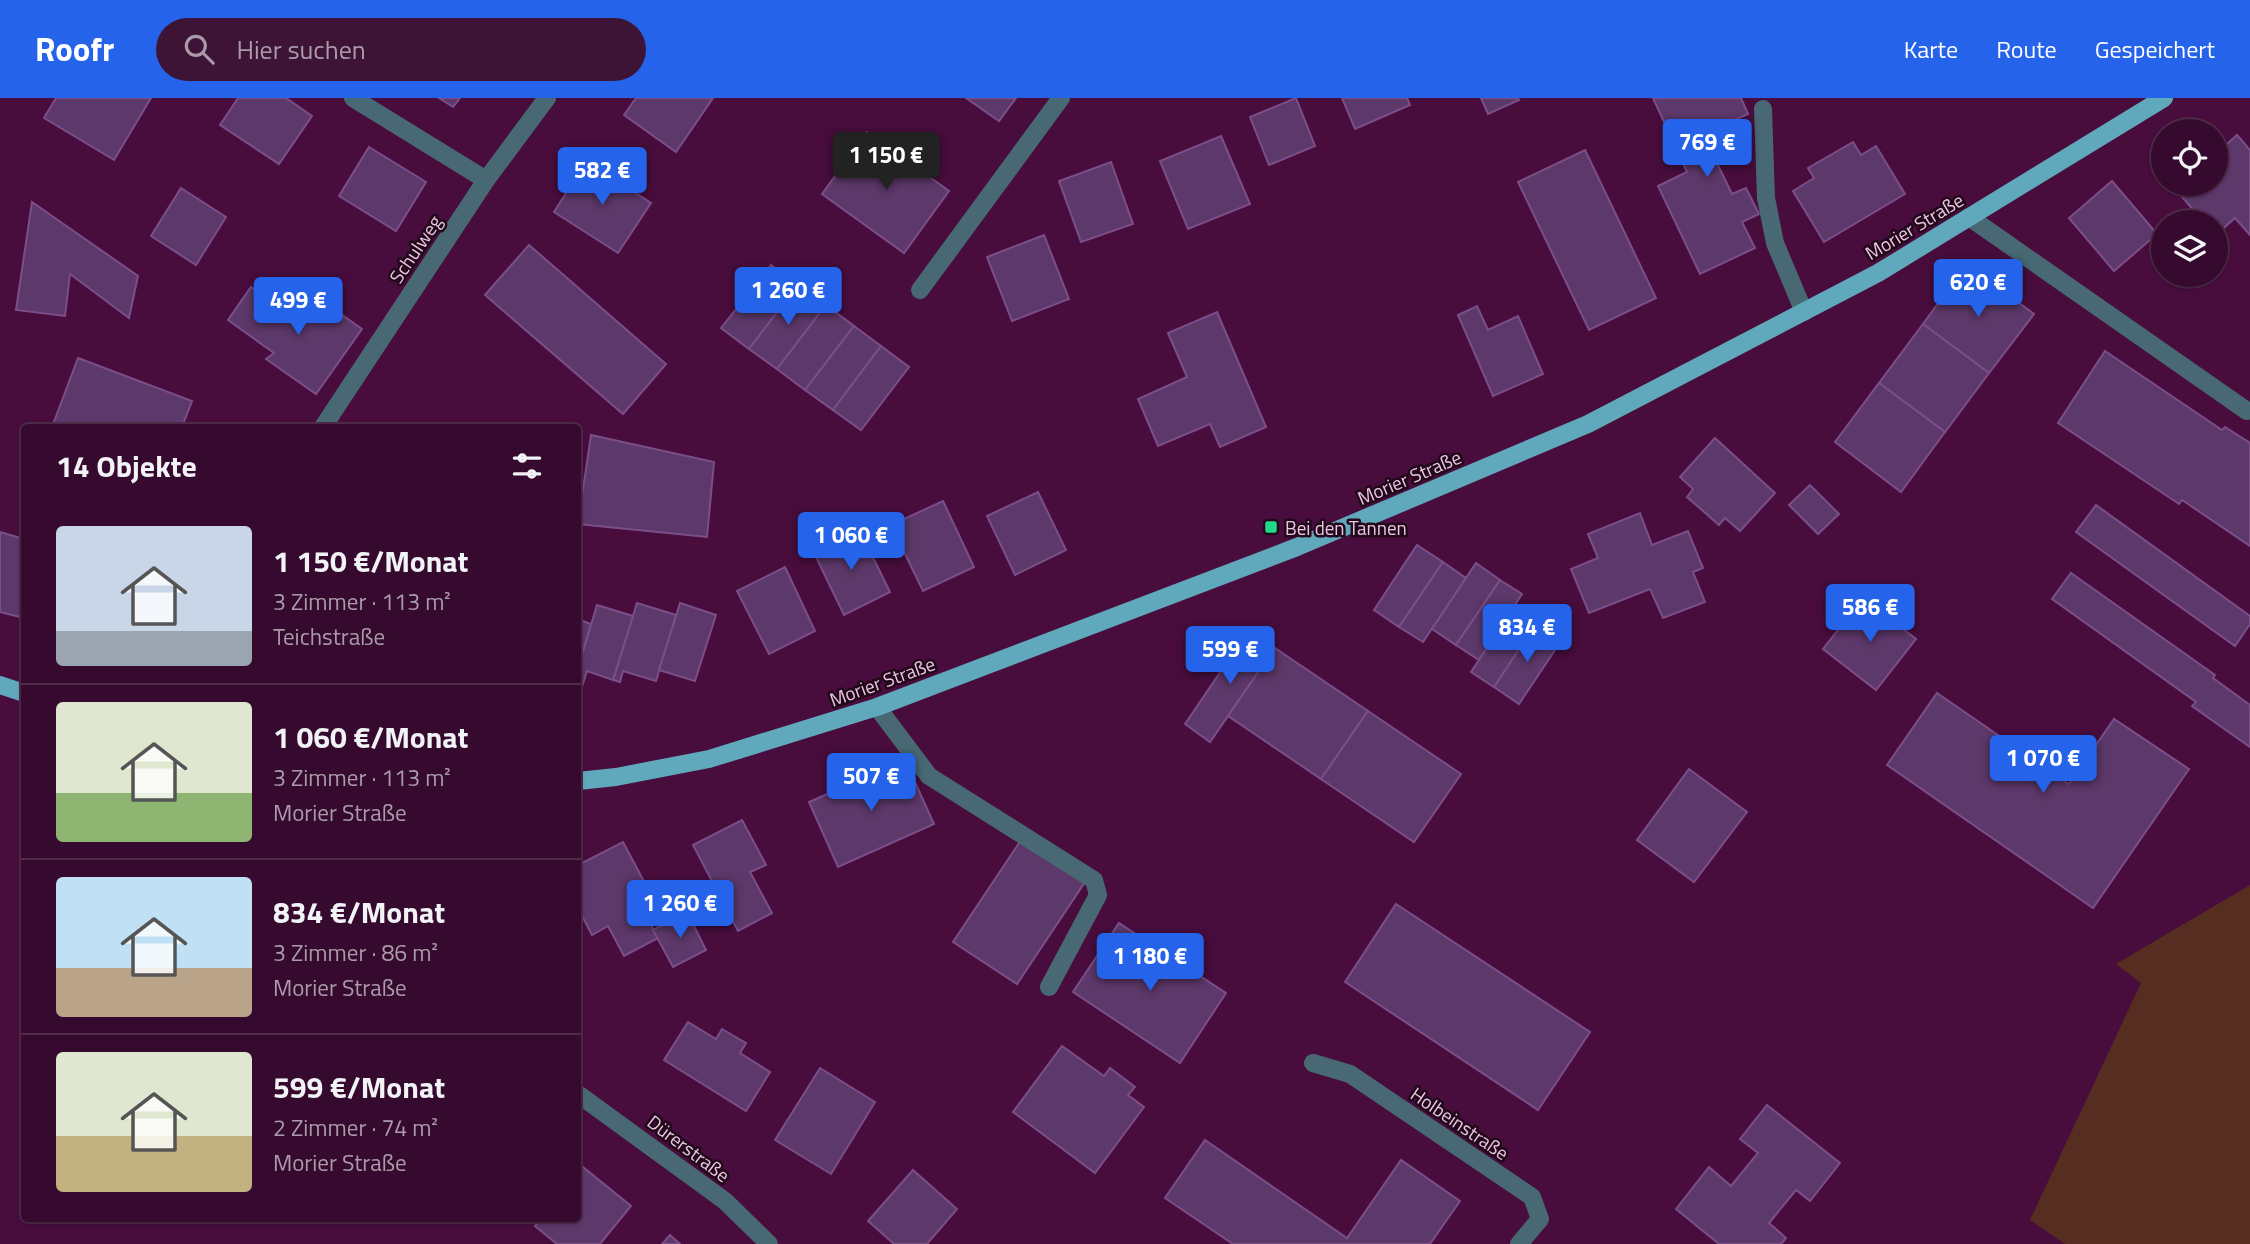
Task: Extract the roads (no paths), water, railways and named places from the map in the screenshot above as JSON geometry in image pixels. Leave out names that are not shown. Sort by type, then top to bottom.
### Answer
[{"type":"main road","name":"Morier Straße","points":[[581,781],[616,777],[709,759],[877,708],[1297,547],[1588,424],[1878,273],[2164,98]]},
{"type":"main road","points":[[0,685],[21,693]]},
{"type":"street","points":[[353,98],[486,180]]},
{"type":"street","name":"Schulweg","points":[[325,424],[486,180],[547,98]]},
{"type":"street","points":[[920,290],[1061,98]]},
{"type":"street","points":[[1763,109],[1766,198],[1775,243],[1804,312]]},
{"type":"street","points":[[1969,217],[2247,411]]},
{"type":"street","points":[[877,708],[929,776],[1094,880],[1098,895],[1049,987]]},
{"type":"street","name":"Holbeinstraße","points":[[1314,1063],[1350,1074],[1532,1197],[1540,1219],[1519,1244]]},
{"type":"street","name":"Dürerstraße","points":[[581,1096],[725,1201],[769,1244]]},
{"type":"place","name":"Bei den Tannen","points":[[1271,527]]}]
